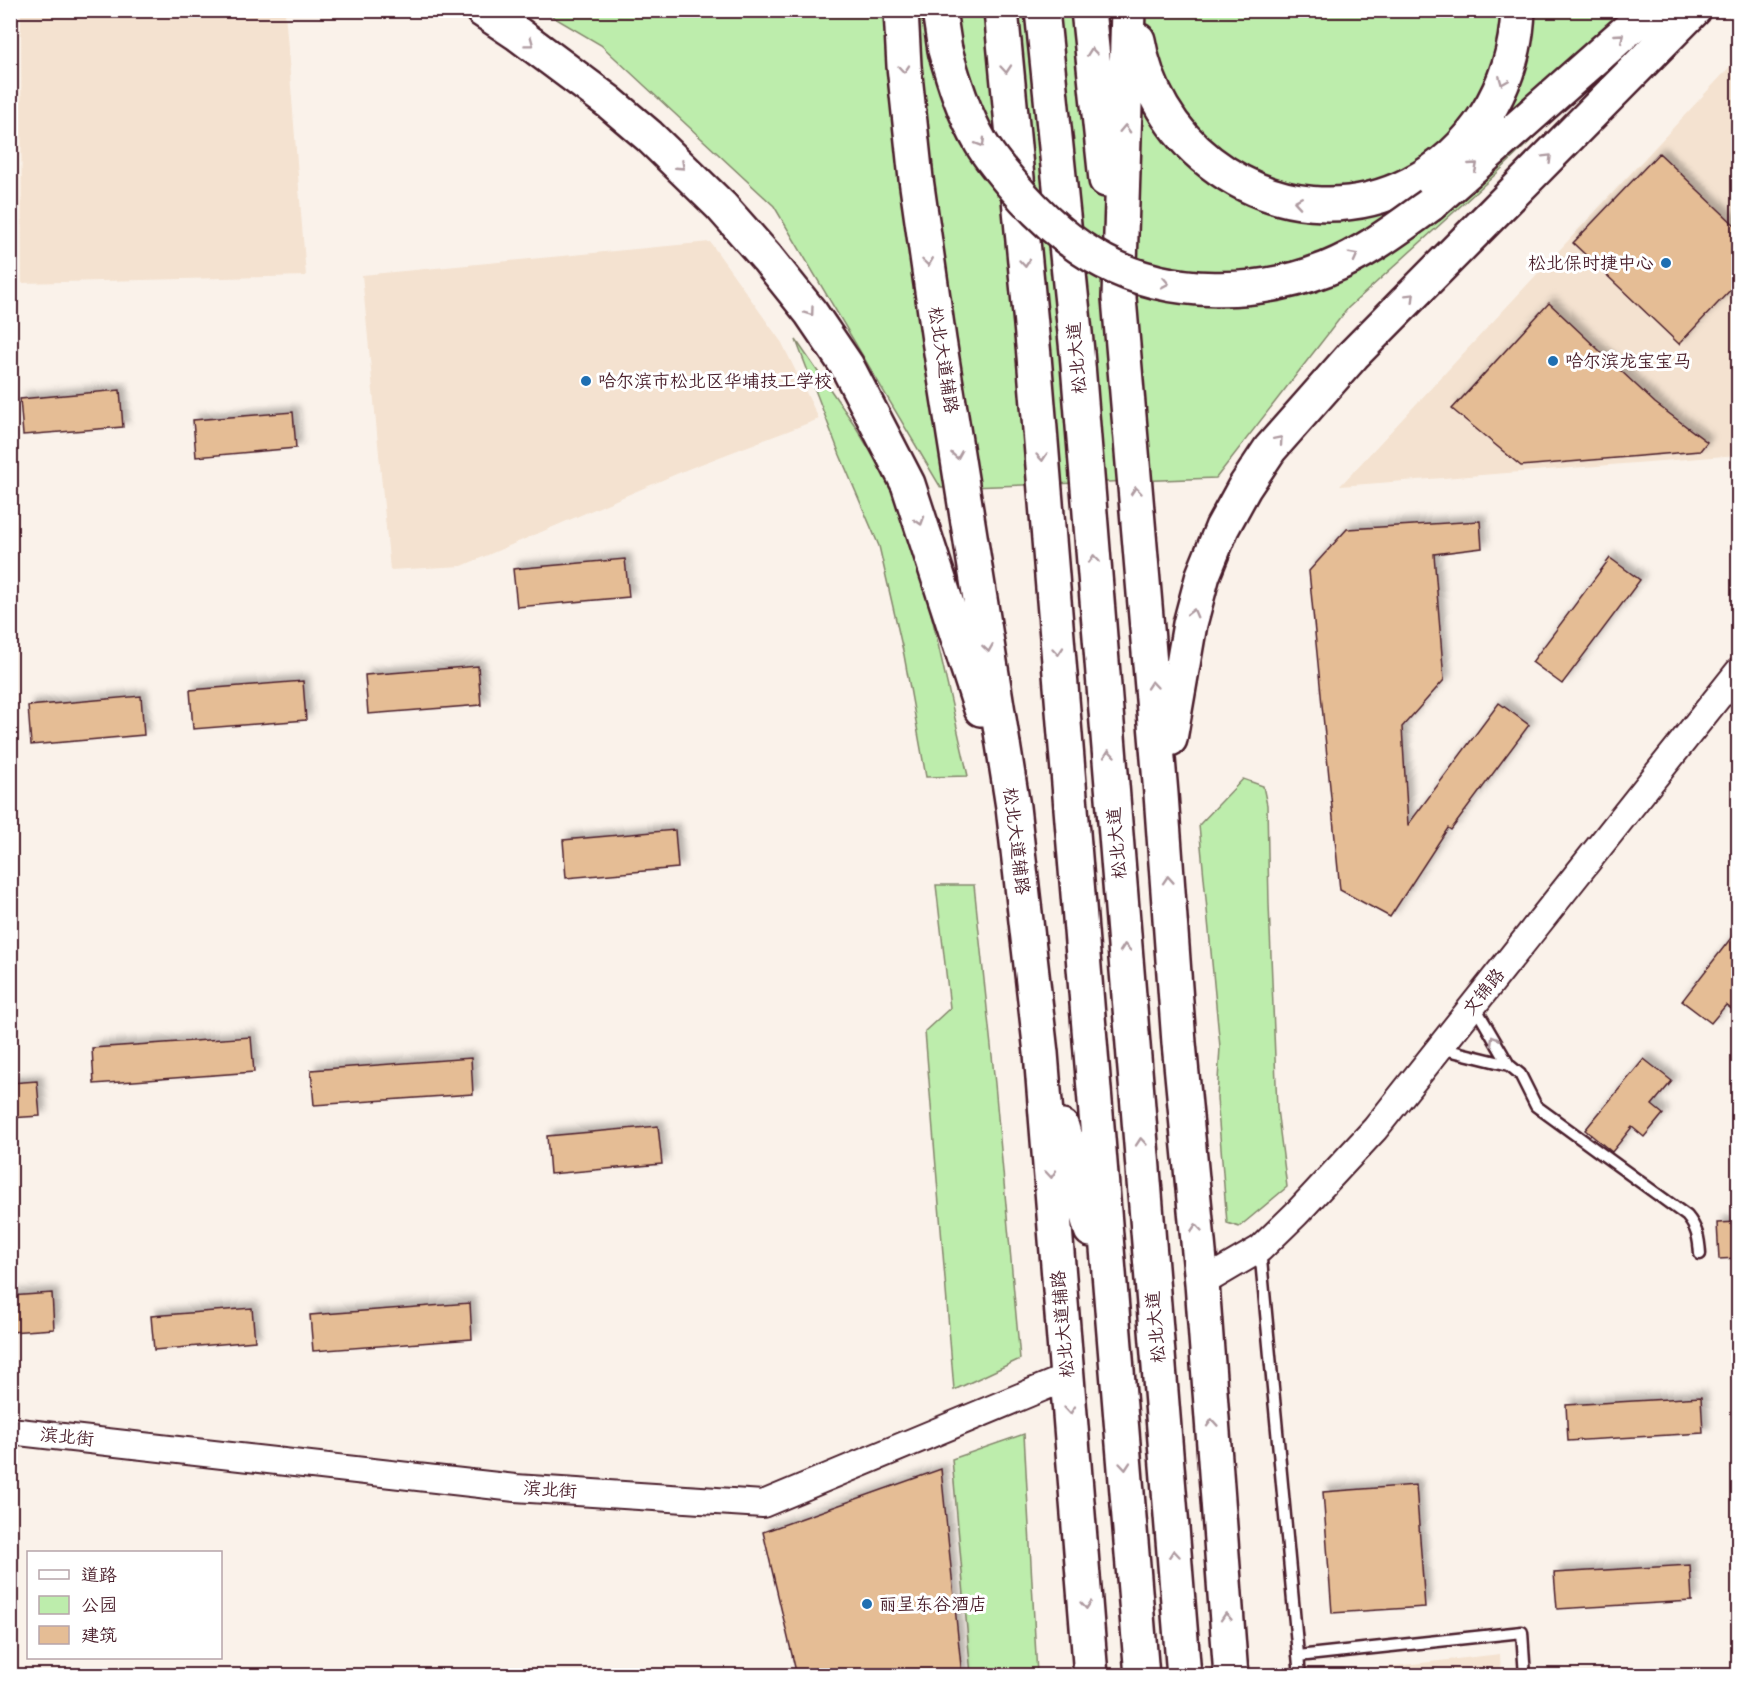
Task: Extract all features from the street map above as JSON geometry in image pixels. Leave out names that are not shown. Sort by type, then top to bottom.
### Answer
[{"type":"highway","points":[[482,10],[609,102],[649,136],[721,206],[811,313],[846,366],[908,484],[1013,807]]},
{"type":"highway","name":"松北大道辅路","points":[[901,10],[904,66],[916,179],[1013,807],[1041,1053],[1091,1676]]},
{"type":"highway","points":[[939,10],[945,50],[962,104],[981,144],[1030,207],[1051,225],[1104,262],[1157,282],[1204,288],[1243,288],[1275,284],[1327,269],[1386,238],[1430,205],[1650,10]]},
{"type":"highway","points":[[1001,10],[1035,368],[1142,1676]]},
{"type":"highway","name":"松北大道","points":[[1042,10],[1078,364],[1184,1676]]},
{"type":"highway","points":[[1088,10],[1119,298],[1161,794],[1179,1043],[1202,1283],[1231,1676]]},
{"type":"highway","points":[[1119,298],[1128,10]]},
{"type":"highway","points":[[1133,10],[1146,76],[1167,117],[1182,137],[1218,169],[1259,192],[1302,203],[1323,204],[1365,201],[1390,193],[1424,177],[1459,149],[1473,134],[1497,96],[1511,60],[1518,18]]},
{"type":"highway","points":[[1161,794],[1190,624],[1203,575],[1222,528],[1244,488],[1270,449],[1353,355],[1694,10]]},
{"type":"highway","points":[[1151,1263],[1179,1043]]},
{"type":"highway","points":[[1041,1053],[1112,1303]]},
{"type":"street","name":"文锦路","points":[[1202,1283],[1260,1249],[1375,1129],[1738,672]]},
{"type":"street","name":"滨北街","points":[[10,1431],[515,1488],[763,1504],[1068,1377]]},
{"type":"lane","points":[[1473,1005],[1509,1065],[1520,1074],[1536,1106],[1687,1216],[1697,1231],[1700,1254]]},
{"type":"lane","points":[[1439,1048],[1509,1065]]},
{"type":"lane","points":[[1260,1249],[1300,1676]]},
{"type":"lane","points":[[1298,1656],[1522,1632],[1526,1676]]},
{"type":"shaded area","points":[[21,11],[285,11],[306,276],[22,283]]},
{"type":"shaded area","points":[[1738,58],[1738,455],[1340,486]]},
{"type":"shaded area","name":"哈尔滨市松北区华埔技工学校","points":[[710,242],[782,343],[819,419],[688,469],[462,566],[390,570],[362,275]]},
{"type":"shaded area","points":[[1500,1654],[1501,1675],[1317,1675]]},
{"type":"green space","points":[[543,11],[1665,11],[1496,174],[1348,308],[1216,478],[941,488],[774,206],[601,45]]},
{"type":"green space","points":[[796,340],[854,424],[893,489],[919,560],[968,776],[926,777],[904,655],[879,546],[840,455]]},
{"type":"green space","points":[[1243,779],[1263,786],[1267,805],[1277,1109],[1287,1187],[1239,1227],[1227,1223],[1217,1098],[1220,1047],[1199,825]]},
{"type":"green space","points":[[936,885],[974,885],[1020,1359],[954,1390],[925,1031],[950,1008]]},
{"type":"green space","points":[[1024,1434],[1037,1675],[971,1675],[952,1459]]},
{"type":"building","name":"松北保时捷中心","points":[[1659,153],[1738,228],[1738,282],[1679,344],[1573,243]]},
{"type":"building","name":"哈尔滨龙宝宝马","points":[[1549,303],[1655,403],[1707,442],[1700,451],[1521,466],[1452,409]]},
{"type":"building","points":[[120,390],[123,427],[23,435],[20,399]]},
{"type":"building","points":[[293,412],[296,448],[196,457],[193,420]]},
{"type":"building","points":[[1480,521],[1482,548],[1434,554],[1444,680],[1402,727],[1408,825],[1499,703],[1529,725],[1451,830],[1448,828],[1390,917],[1340,890],[1309,571],[1347,529]]},
{"type":"building","points":[[1610,558],[1640,580],[1562,684],[1532,662]]},
{"type":"building","points":[[625,559],[629,597],[517,607],[513,569]]},
{"type":"building","points":[[478,666],[481,705],[368,714],[365,675]]},
{"type":"building","points":[[303,681],[306,720],[193,729],[190,690]]},
{"type":"building","points":[[141,696],[144,735],[31,745],[28,706]]},
{"type":"building","points":[[675,830],[678,868],[566,878],[563,840]]},
{"type":"building","points":[[1738,929],[1738,1014],[1726,1005],[1711,1023],[1682,1001]]},
{"type":"building","points":[[251,1037],[254,1072],[94,1084],[92,1048]]},
{"type":"building","points":[[471,1058],[473,1094],[314,1105],[311,1070]]},
{"type":"building","points":[[1644,1059],[1672,1081],[1652,1105],[1663,1114],[1644,1137],[1632,1127],[1612,1152],[1585,1130]]},
{"type":"building","points":[[37,1081],[40,1116],[10,1118],[10,1083]]},
{"type":"building","points":[[658,1126],[662,1164],[550,1174],[547,1136]]},
{"type":"building","points":[[1738,1222],[1738,1258],[1719,1259],[1717,1223]]},
{"type":"building","points":[[52,1293],[54,1329],[10,1332],[10,1296]]},
{"type":"building","points":[[470,1303],[472,1339],[313,1351],[310,1315]]},
{"type":"building","points":[[252,1308],[255,1341],[154,1350],[151,1316]]},
{"type":"building","points":[[1701,1397],[1703,1433],[1568,1441],[1566,1405]]},
{"type":"building","name":"丽呈东谷酒店","points":[[941,1469],[962,1676],[797,1676],[763,1532]]},
{"type":"building","points":[[1416,1485],[1425,1607],[1332,1613],[1323,1492]]},
{"type":"building","points":[[1690,1565],[1692,1601],[1557,1609],[1554,1573]]},
{"type":"place","name":"松北保时捷中心","points":[[1666,263]]},
{"type":"place","name":"哈尔滨龙宝宝马","points":[[1553,361]]},
{"type":"place","name":"哈尔滨市松北区华埔技工学校","points":[[586,381]]},
{"type":"place","name":"丽呈东谷酒店","points":[[867,1604]]}]
